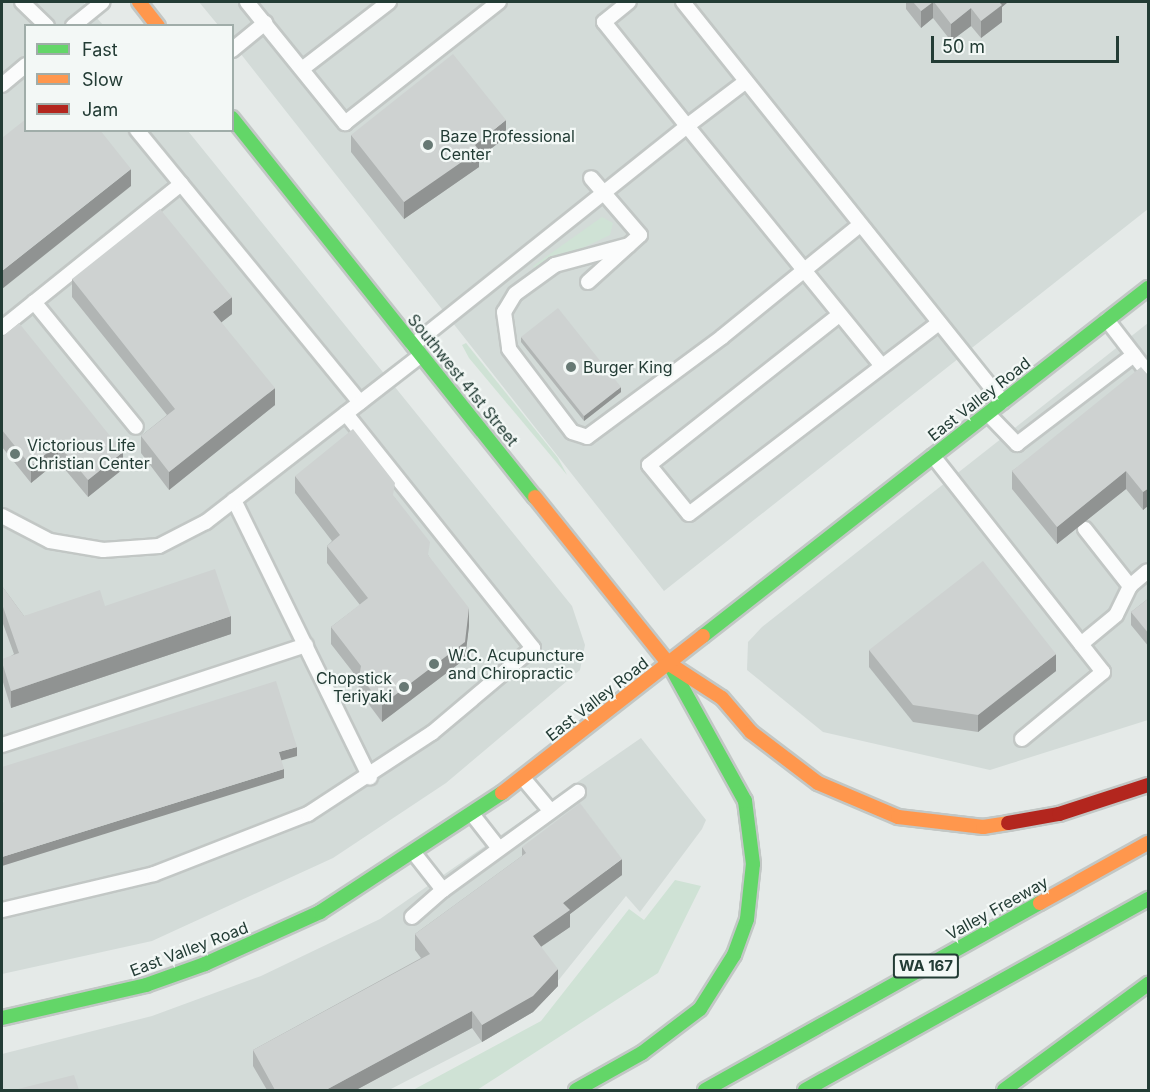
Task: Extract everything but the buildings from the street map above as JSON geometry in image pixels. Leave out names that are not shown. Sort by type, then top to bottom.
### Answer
[{"type":"main road","points":[[139,2],[156,24]]},
{"type":"main road","name":"Southwest 41st Street","points":[[234,120],[668,663]]},
{"type":"main road","name":"East Valley Road","points":[[2,1018],[146,986],[205,964],[320,912],[414,853],[523,778],[1149,288]]},
{"type":"main road","points":[[668,663],[722,698],[751,732],[818,783],[898,817],[983,827],[1020,822],[1149,785]]},
{"type":"main road","points":[[576,1090],[642,1053],[700,1009],[734,955],[747,919],[753,864],[745,801],[668,663]]},
{"type":"main road","name":"Valley Freeway","points":[[705,1090],[1149,843]]},
{"type":"main road","points":[[805,1090],[1149,899]]},
{"type":"main road","points":[[1004,1090],[1149,984]]},
{"type":"lane","points":[[22,2],[45,24]]},
{"type":"lane","points":[[76,24],[103,2]]},
{"type":"lane","points":[[247,2],[345,123],[499,2]]},
{"type":"lane","points":[[302,69],[389,2]]},
{"type":"lane","points":[[629,2],[604,22],[804,273],[882,366]]},
{"type":"lane","points":[[683,2],[745,82],[778,114],[860,225],[1003,402]]},
{"type":"lane","points":[[234,48],[265,23]]},
{"type":"lane","points":[[2,85],[24,67]]},
{"type":"lane","points":[[2,516],[50,541],[103,550],[159,546],[234,500],[346,414],[604,193],[745,82]]},
{"type":"lane","points":[[138,132],[360,402]]},
{"type":"lane","points":[[588,282],[639,235],[591,178]]},
{"type":"lane","points":[[2,328],[181,184]]},
{"type":"lane","points":[[629,245],[555,265],[515,294],[504,312],[504,329],[509,349],[565,423],[587,437],[666,381],[804,273],[860,225]]},
{"type":"lane","points":[[34,302],[136,427]]},
{"type":"lane","points":[[838,315],[649,465],[689,514],[939,322]]},
{"type":"lane","points":[[1107,320],[1149,373]]},
{"type":"lane","points":[[988,414],[1017,444],[1134,355]]},
{"type":"lane","points":[[2,910],[215,855],[309,814],[370,777],[533,648],[346,414]]},
{"type":"lane","points":[[933,456],[1104,672],[1022,739]]},
{"type":"lane","points":[[234,500],[370,777]]},
{"type":"lane","points":[[1085,530],[1130,586]]},
{"type":"lane","points":[[1081,644],[1116,615],[1130,586],[1149,571]]},
{"type":"lane","points":[[2,745],[306,645]]},
{"type":"lane","points":[[523,778],[549,809]]},
{"type":"lane","points":[[411,916],[497,846],[549,809],[578,792]]},
{"type":"lane","points":[[472,814],[497,846]]},
{"type":"lane","points":[[414,853],[443,890]]},
{"type":"shaded area","points":[[2,2],[83,2],[102,24],[24,24],[24,132],[189,132],[572,606],[585,645],[580,670],[446,783],[333,858],[152,941],[2,974]]},
{"type":"shaded area","points":[[199,2],[1148,2],[1148,209],[664,591],[234,45],[234,24],[217,24]]},
{"type":"shaded area","points":[[1148,323],[1148,720],[990,770],[823,732],[747,670],[748,642],[762,627]]},
{"type":"shaded area","points":[[641,738],[706,820],[702,829],[640,912],[626,896],[533,1012],[482,1042],[389,1090],[2,1090],[2,1054],[152,1016],[261,976],[380,919]]},
{"type":"green space","points":[[602,217],[613,223],[610,235],[536,270],[533,266]]},
{"type":"green space","points":[[466,343],[558,458],[567,475],[469,358],[462,345]]},
{"type":"green space","points":[[675,880],[701,886],[658,973],[477,1090],[413,1090],[541,1021],[629,909],[644,920]]},
{"type":"traffic: fast","points":[[234,121],[535,497]]},
{"type":"traffic: fast","points":[[703,636],[1148,288]]},
{"type":"traffic: fast","points":[[576,1090],[642,1053],[700,1009],[734,955],[747,919],[753,864],[745,801],[671,667]]},
{"type":"traffic: fast","points":[[2,1018],[146,985],[205,964],[320,912],[502,793]]},
{"type":"traffic: fast","points":[[805,1090],[1148,899]]},
{"type":"traffic: fast","points":[[705,1090],[1040,903]]},
{"type":"traffic: fast","points":[[1004,1090],[1148,984]]},
{"type":"traffic: slow","points":[[139,2],[156,24]]},
{"type":"traffic: slow","points":[[535,497],[668,663]]},
{"type":"traffic: slow","points":[[502,793],[703,636]]},
{"type":"traffic: slow","points":[[668,663],[722,698],[751,732],[818,783],[898,817],[983,827],[1008,823]]},
{"type":"traffic: slow","points":[[1040,903],[1148,843]]},
{"type":"traffic: jam","points":[[1008,823],[1059,814],[1148,785]]},
{"type":"place","name":"Baze Professional Center","points":[[428,145]]},
{"type":"place","name":"Burger King","points":[[571,367]]},
{"type":"place","name":"Victorious Life Christian Center","points":[[15,454]]},
{"type":"place","name":"W.C. Acupuncture and Chiropractic","points":[[434,664]]},
{"type":"place","name":"Chopstick Teriyaki","points":[[404,687]]}]
